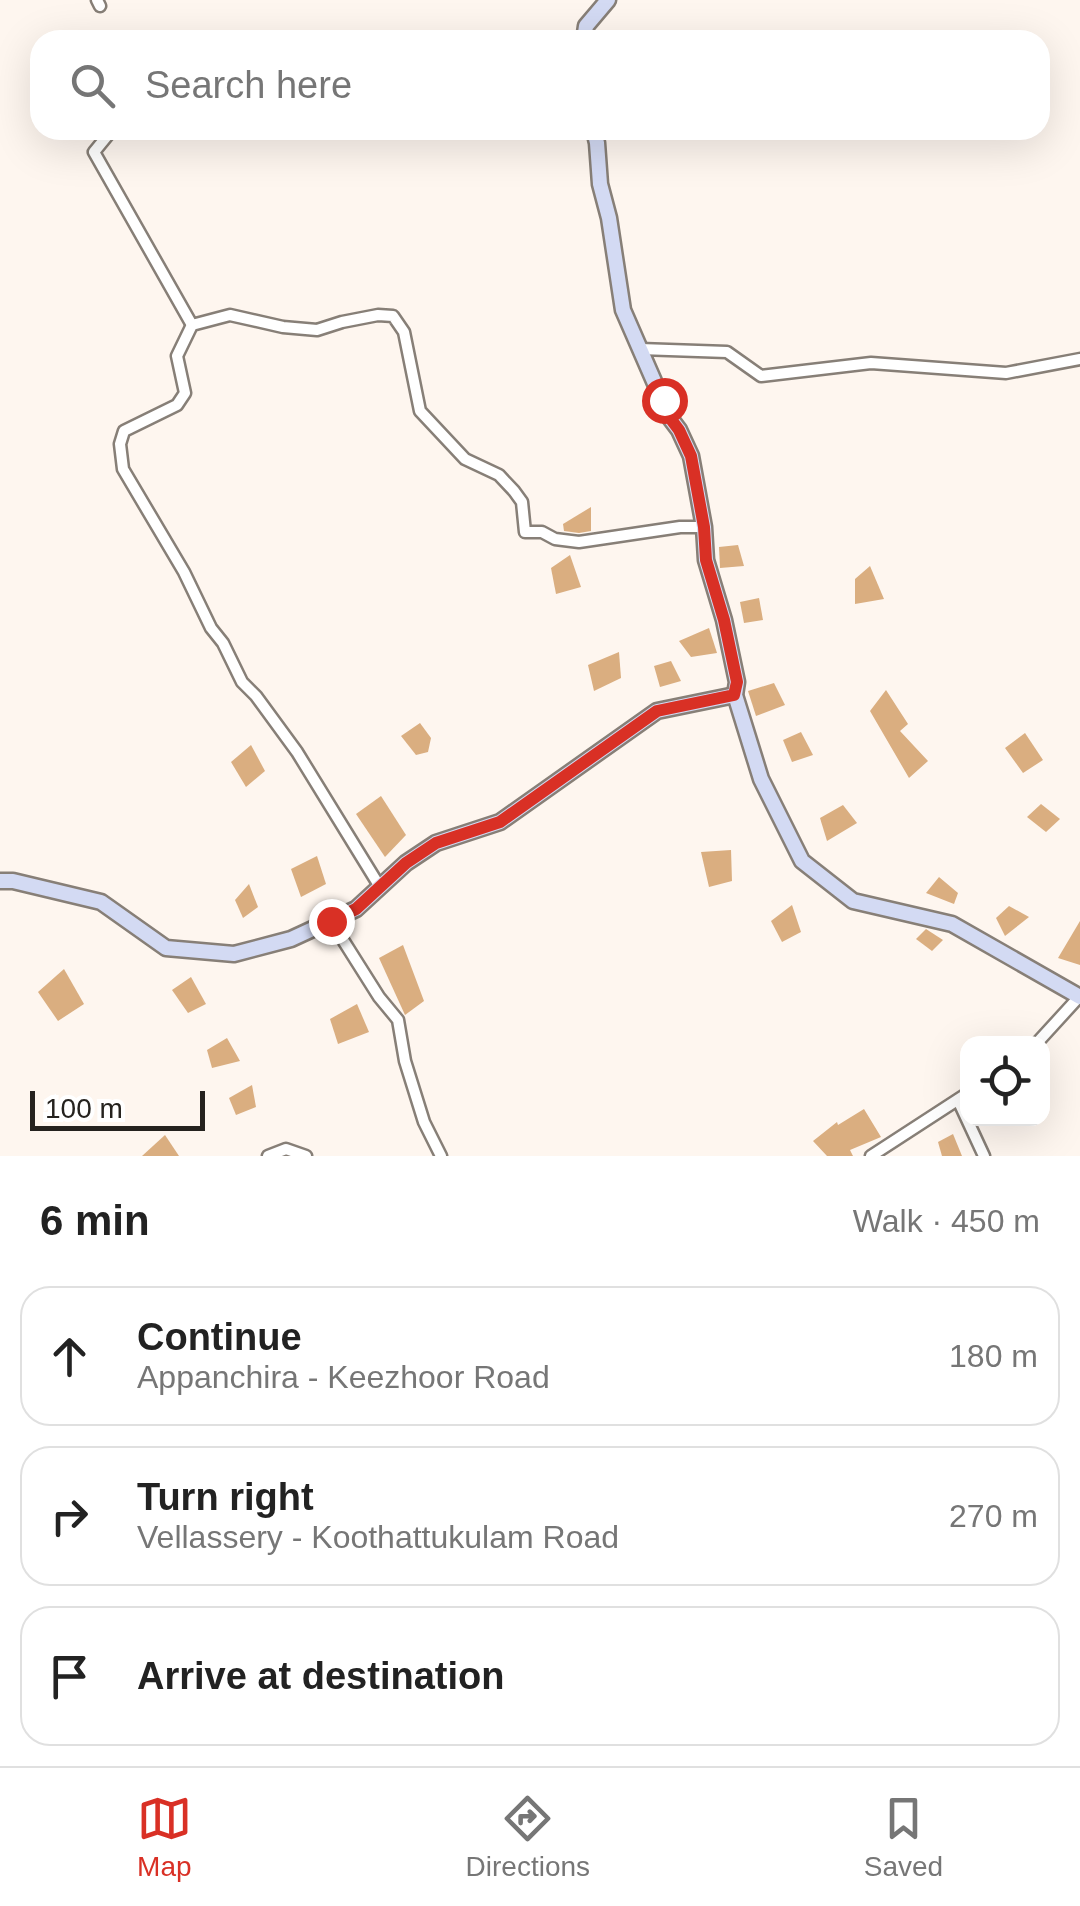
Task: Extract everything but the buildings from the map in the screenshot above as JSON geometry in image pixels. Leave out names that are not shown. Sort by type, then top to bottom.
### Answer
[{"type":"main road","points":[[585,30],[608,0]]},
{"type":"main road","points":[[595,140],[624,310],[670,418],[691,456],[706,560],[737,682],[734,695],[762,779],[802,861],[852,900],[952,924],[1080,997]]},
{"type":"main road","points":[[0,881],[101,902],[166,948],[234,954],[291,939],[356,909],[406,863],[436,843],[500,822],[657,711],[734,695]]},
{"type":"street","points":[[104,140],[94,152],[192,326]]},
{"type":"street","points":[[380,887],[297,752],[242,682],[184,572],[123,469],[120,444],[124,430],[178,405],[185,394],[177,356],[192,326],[230,316],[317,330],[342,322],[393,316],[404,332],[420,411],[465,458],[499,475],[514,491],[522,502],[525,532],[542,532],[555,539],[579,542],[704,527]]},
{"type":"street","points":[[640,349],[727,352],[761,376],[871,363],[1006,373],[1080,359]]},
{"type":"street","points":[[331,921],[378,996],[398,1020],[424,1122],[441,1156]]},
{"type":"street","points":[[1043,1036],[1080,997]]},
{"type":"street","points":[[872,1156],[960,1098]]},
{"type":"street","points":[[974,1126],[984,1156]]},
{"type":"street","points":[[268,1156],[286,1149],[306,1156]]},
{"type":"route","points":[[331,921],[356,909],[406,863],[436,843],[500,822],[657,711],[734,695],[737,682],[706,560],[691,456],[664,400]]}]
